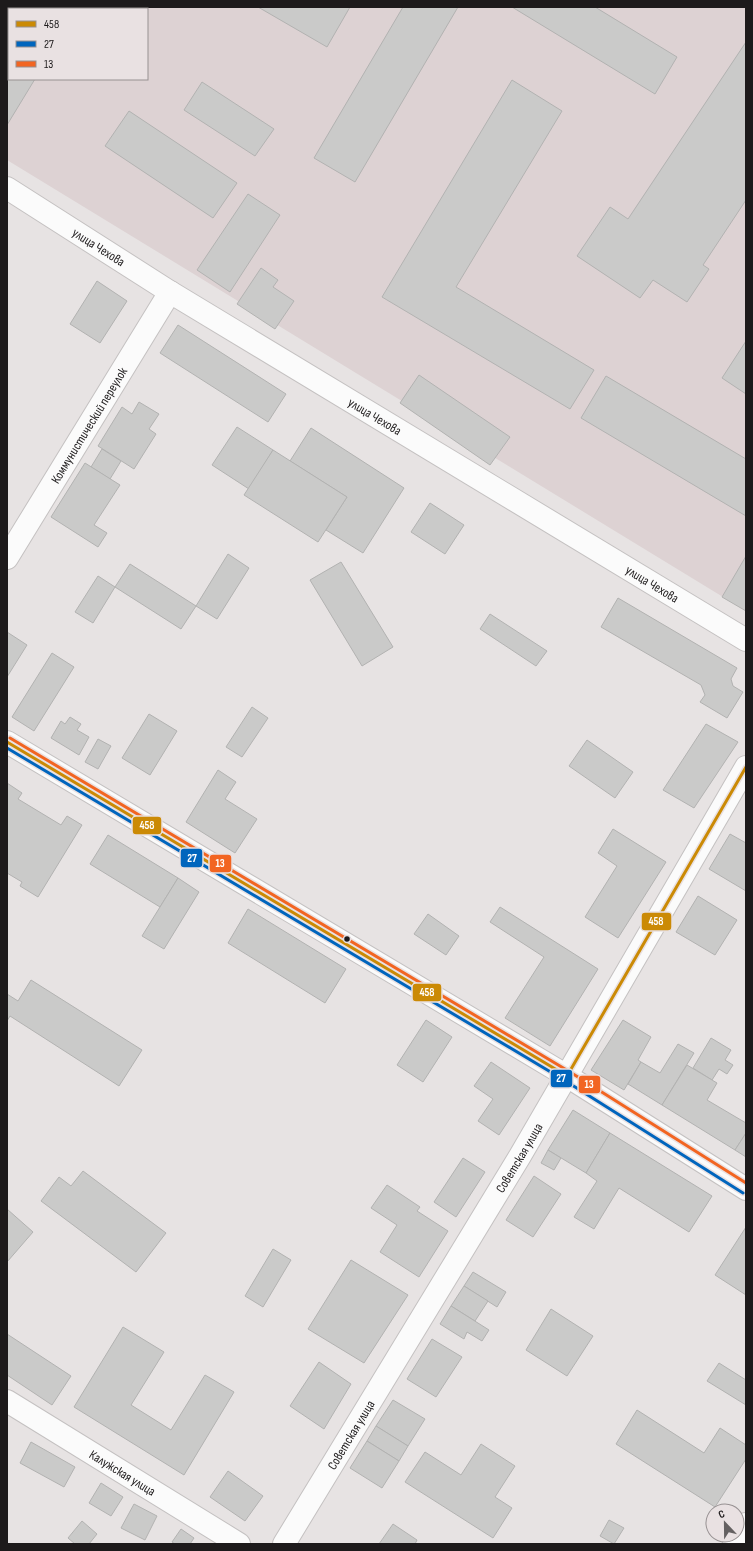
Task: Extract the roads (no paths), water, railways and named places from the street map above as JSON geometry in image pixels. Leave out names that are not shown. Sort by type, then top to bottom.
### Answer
[{"type":"street","name":"улица Чехова","points":[[7,188],[170,292],[746,640]]},
{"type":"street","name":"Коммунистический переулок","points":[[7,558],[170,292]]},
{"type":"street","points":[[7,742],[567,1076],[746,1189]]},
{"type":"street","name":"Советская улица","points":[[284,1544],[517,1161],[746,767]]},
{"type":"street","name":"Калужская улица","points":[[7,1401],[239,1544]]},
{"type":"street","points":[[734,1544],[746,1524]]}]
